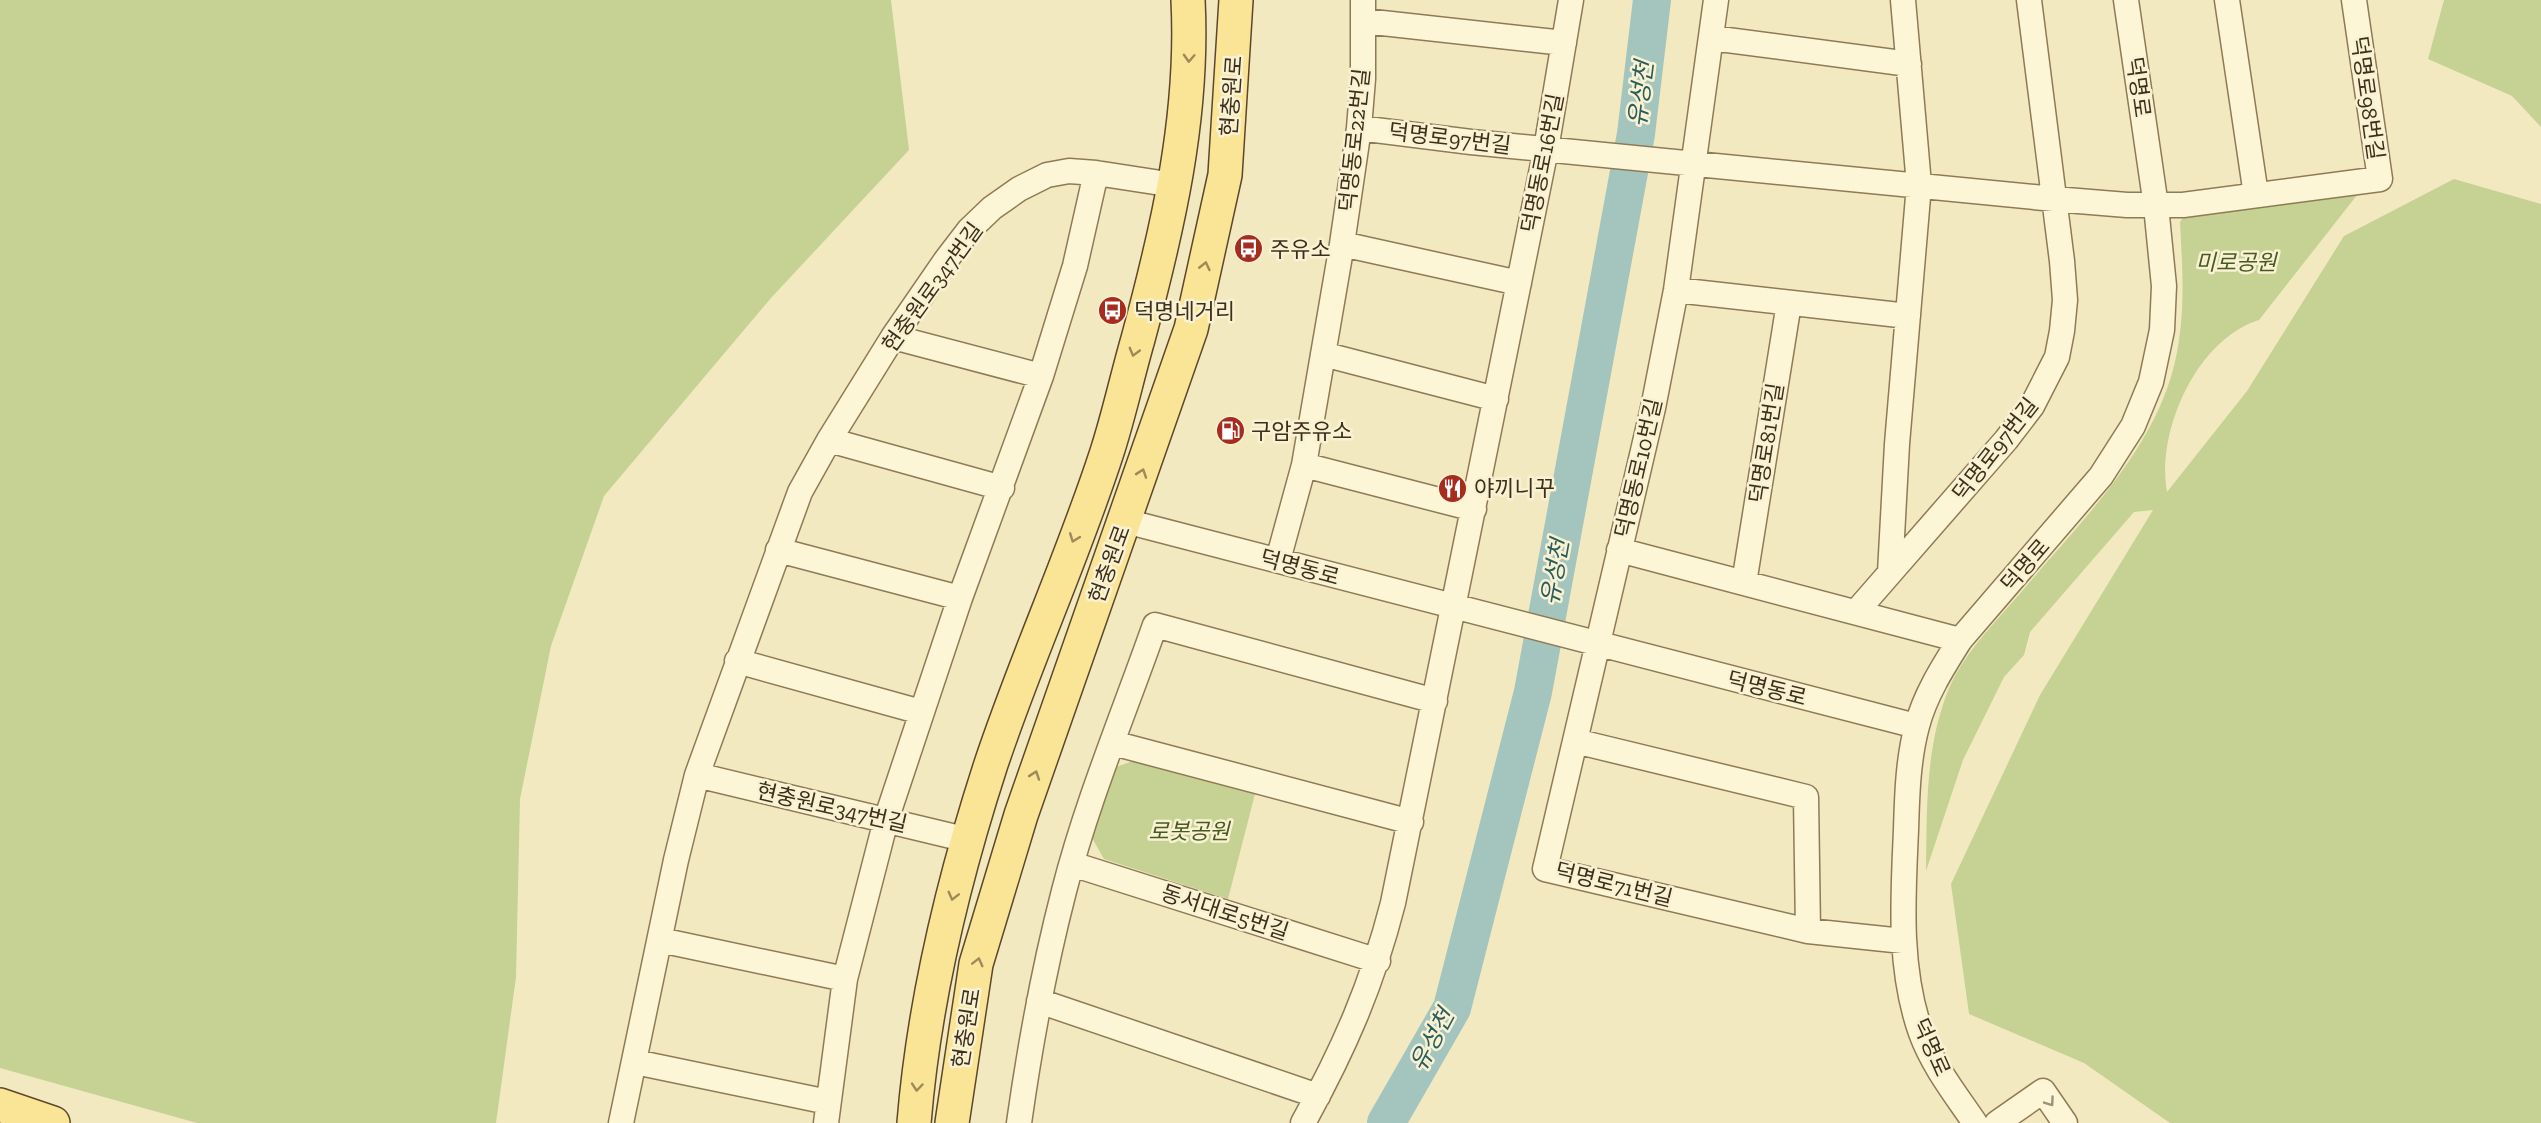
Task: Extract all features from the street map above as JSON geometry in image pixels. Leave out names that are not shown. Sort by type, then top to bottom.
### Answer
[{"type":"main road","name":"현충원로","points":[[914,1123],[919,1057],[932,980],[968,840],[992,763],[1107,452],[1159,258],[1186,118],[1190,40],[1188,0]]},
{"type":"main road","name":"현충원로","points":[[952,1123],[976,964],[1021,815],[1191,329],[1226,176],[1237,18],[1236,0]]},
{"type":"main road","points":[[0,1106],[53,1123]]},
{"type":"street","name":"덕명동로16번길","points":[[1465,609],[1474,509],[1546,149],[1571,0]]},
{"type":"street","name":"덕명동로10번길","points":[[1591,642],[1618,550],[1653,408],[1676,290],[1687,163],[1712,38],[1716,0]]},
{"type":"street","points":[[1890,573],[1918,185],[1903,0]]},
{"type":"street","name":"덕명로97번길","points":[[1856,612],[2006,440],[2032,406],[2057,357],[2065,300],[2029,0]]},
{"type":"street","name":"덕명로","points":[[1975,1123],[1941,1074],[1922,1034],[1911,991],[1903,941],[1907,793],[1916,726],[1929,694],[1959,640],[2101,476],[2133,426],[2151,382],[2162,330],[2164,286],[2156,206],[2126,0]]},
{"type":"street","points":[[2227,0],[2256,195]]},
{"type":"street","name":"덕명로98번길","points":[[2156,206],[2380,179],[2354,0]]},
{"type":"street","points":[[1364,11],[1564,43]]},
{"type":"street","name":"덕명동로22번길","points":[[1278,561],[1304,465],[1342,244],[1359,128],[1364,11]]},
{"type":"street","points":[[1712,38],[1909,64]]},
{"type":"street","name":"덕명로97번길","points":[[1359,128],[1687,163]]},
{"type":"street","points":[[1687,163],[2054,199],[2156,206]]},
{"type":"street","name":"현충원로347번길","points":[[621,1123],[697,775],[800,492],[829,440],[893,337],[969,230],[992,208],[1019,189],[1047,175],[1069,171],[1096,173],[1174,186]]},
{"type":"street","points":[[635,1062],[827,1113],[845,979],[886,820],[960,598],[1002,489],[1041,376],[1075,266],[1096,173]]},
{"type":"street","points":[[1342,244],[1519,284]]},
{"type":"street","points":[[1676,290],[1908,316]]},
{"type":"street","name":"덕명로81번길","points":[[1744,583],[1789,303]]},
{"type":"street","points":[[893,337],[1041,376]]},
{"type":"street","points":[[1323,354],[1496,399]]},
{"type":"street","points":[[829,440],[1002,489]]},
{"type":"street","points":[[1304,465],[1474,509]]},
{"type":"street","name":"덕명동로","points":[[1125,521],[1916,726]]},
{"type":"street","points":[[778,550],[960,598]]},
{"type":"street","points":[[1618,550],[1959,640]]},
{"type":"street","points":[[1303,1123],[1348,1038],[1378,961],[1411,822],[1435,701],[1465,609]]},
{"type":"street","points":[[1026,1121],[1026,1069],[1039,1001],[1072,864],[1155,625],[1435,701]]},
{"type":"street","name":"덕명로71번길","points":[[1591,642],[1575,741],[1545,869],[1808,931],[1903,941]]},
{"type":"street","points":[[737,661],[921,712]]},
{"type":"street","points":[[1575,741],[1806,797],[1808,931]]},
{"type":"street","points":[[1113,743],[1411,822]]},
{"type":"street","name":"현충원로347번길","points":[[697,775],[968,840]]},
{"type":"street","name":"동서대로5번길","points":[[1072,864],[1378,961]]},
{"type":"street","points":[[660,940],[845,979]]},
{"type":"street","points":[[1039,1001],[1318,1096]]},
{"type":"street","points":[[1997,1123],[2043,1091],[2065,1123]]},
{"type":"green space","points":[[0,0],[891,0],[909,150],[771,298],[604,496],[551,646],[520,799],[516,977],[496,1123],[197,1123],[0,1068]]},
{"type":"green space","points":[[2444,0],[2541,0],[2541,127],[2512,96],[2428,59]]},
{"type":"green space","name":"미로공원","points":[[2454,179],[2541,204],[2541,1123],[2170,1123],[2084,1063],[1969,1014],[1951,884],[2040,695],[2153,510],[2134,512],[2030,632],[2024,655],[2004,677],[1963,760],[1926,871],[1928,782],[1939,717],[1952,681],[1970,653],[2096,505],[2140,444],[2158,411],[2171,376],[2179,340],[2182,296],[2180,222],[2185,215],[2361,190],[2259,320],[2237,330],[2217,346],[2200,367],[2186,390],[2175,416],[2168,442],[2165,468],[2167,492],[2247,391],[2344,236]]},
{"type":"green space","name":"로봇공원","points":[[1133,761],[1255,794],[1228,899],[1104,859],[1092,838],[1116,767]]},
{"type":"waterway","name":"유성천","points":[[1386,1123],[1452,1008],[1533,692],[1636,134],[1652,0]]},
{"type":"place","name":"주유소","points":[[1249,249]]},
{"type":"place","name":"덕명네거리","points":[[1113,311]]},
{"type":"place","name":"구암주유소","points":[[1230,431]]},
{"type":"place","name":"야끼니꾸","points":[[1453,488]]}]
